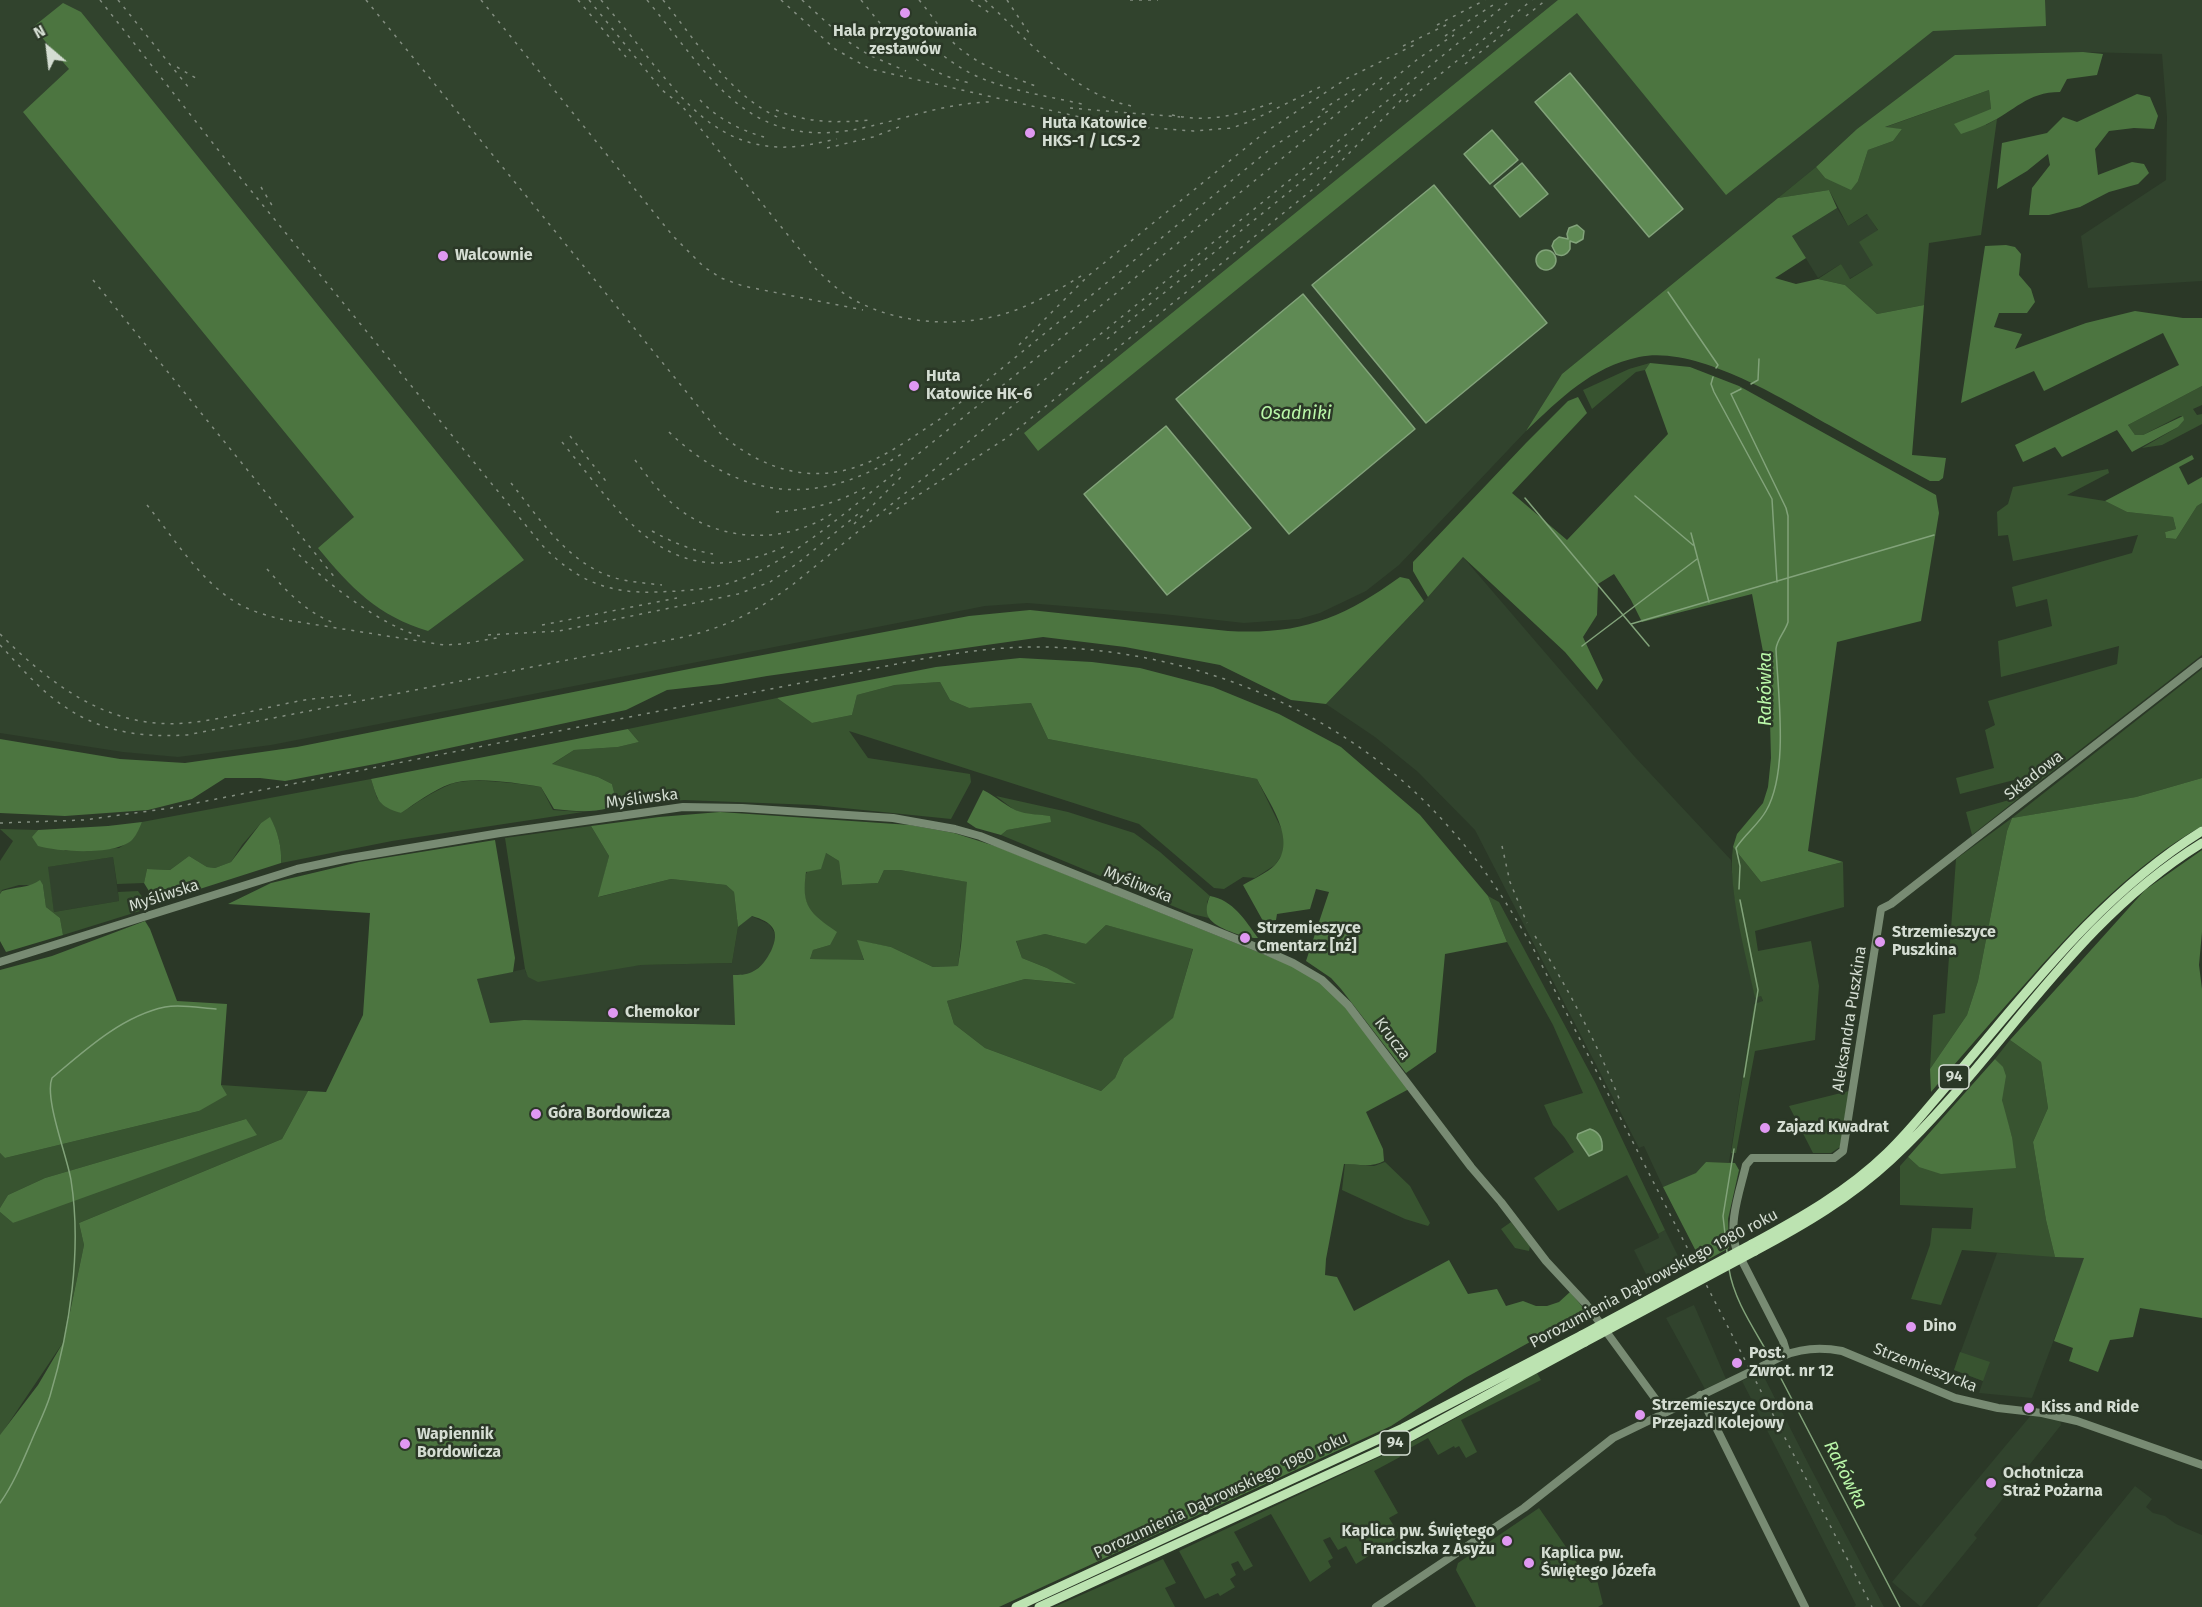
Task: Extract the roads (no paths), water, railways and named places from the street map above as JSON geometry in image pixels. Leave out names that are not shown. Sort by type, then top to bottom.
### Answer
[{"type":"main road","name":"Porozumienia Dąbrowskiego 1980 roku","points":[[1754,1247],[1821,1205],[1887,1153],[2098,912],[2163,858],[2202,831]]},
{"type":"main road","name":"Porozumienia Dąbrowskiego 1980 roku","points":[[1039,1607],[1407,1437],[1583,1338],[1754,1247],[1826,1212],[1851,1195],[1929,1122],[2105,918],[2151,878],[2202,843]]},
{"type":"main road","name":"Porozumienia Dąbrowskiego 1980 roku","points":[[1017,1607],[1403,1428],[1583,1338]]},
{"type":"street","name":"Składowa","points":[[1881,909],[1891,904],[2202,662]]},
{"type":"street","name":"Myśliwska","points":[[0,962],[253,882],[323,863],[628,814],[707,807],[892,818],[955,829],[1004,845],[1280,956]]},
{"type":"street","name":"Aleksandra Puszkina","points":[[1787,1354],[1783,1341],[1735,1248],[1733,1234],[1746,1165],[1752,1158],[1834,1158],[1843,1151],[1881,909]]},
{"type":"street","name":"Krucza","points":[[1280,956],[1315,975],[1339,995],[1546,1261],[1583,1300],[1665,1412]]},
{"type":"street","name":"Strzemieszycka","points":[[1376,1607],[1524,1508],[1604,1443],[1767,1363],[1787,1354],[1815,1348],[1842,1351],[1951,1396],[1995,1408],[2042,1413],[2077,1420],[2202,1465]]},
{"type":"street","points":[[1700,1395],[1805,1607]]},
{"type":"water","points":[[1570,73],[1683,209],[1649,237],[1535,102]]},
{"type":"water","points":[[1492,130],[1518,160],[1490,184],[1464,154]]},
{"type":"water","points":[[1522,163],[1548,194],[1520,217],[1494,186]]},
{"type":"water","points":[[1434,185],[1547,323],[1426,423],[1312,285]]},
{"type":"water","points":[[1577,225],[1584,231],[1583,239],[1576,243],[1570,241],[1570,249],[1566,254],[1556,254],[1552,246],[1554,241],[1559,237],[1568,239],[1569,228]]},
{"type":"water","points":[[1546,250],[1553,253],[1556,260],[1553,267],[1546,270],[1539,267],[1536,260],[1539,253]]},
{"type":"water","name":"Osadniki","points":[[1303,294],[1415,429],[1289,534],[1176,399]]},
{"type":"water","points":[[1166,426],[1251,528],[1167,595],[1084,494]]},
{"type":"water","points":[[1590,1129],[1598,1134],[1602,1150],[1589,1156],[1577,1138],[1578,1134]]},
{"type":"waterway","name":"Rakówka","points":[[1668,292],[1718,365],[1716,368]]},
{"type":"waterway","name":"Rakówka","points":[[1751,384],[1758,380],[1759,359]]},
{"type":"waterway","name":"Rakówka","points":[[1713,377],[1711,384],[1714,392],[1772,499],[1777,582]]},
{"type":"waterway","name":"Rakówka","points":[[1739,889],[1740,866],[1736,848],[1766,811],[1778,775],[1780,710],[1776,649],[1788,622],[1788,516],[1731,394],[1741,389]]},
{"type":"waterway","points":[[1635,496],[1693,545]]},
{"type":"waterway","points":[[1525,498],[1649,646]]},
{"type":"waterway","points":[[1691,533],[1709,602]]},
{"type":"waterway","points":[[1631,624],[1934,535]]},
{"type":"waterway","points":[[1582,646],[1697,559]]},
{"type":"waterway","name":"Rakówka","points":[[1740,900],[1758,990],[1744,1077]]},
{"type":"waterway","points":[[0,1503],[17,1474],[48,1402],[63,1344],[72,1289],[74,1207],[69,1170],[53,1113],[50,1087],[52,1078],[105,1035],[149,1011],[178,1006],[216,1009]]},
{"type":"waterway","name":"Rakówka","points":[[1727,1252],[1723,1216],[1734,1149]]},
{"type":"waterway","name":"Rakówka","points":[[1729,1269],[1740,1304],[1771,1359]]},
{"type":"waterway","name":"Rakówka","points":[[1773,1363],[1900,1607]]},
{"type":"railway","points":[[100,0],[234,170],[542,545],[580,576],[608,587],[639,592],[685,591],[724,585],[776,562],[818,534],[1386,74]]},
{"type":"railway","points":[[118,0],[189,88]]},
{"type":"railway","points":[[366,0],[720,433],[754,457],[790,471],[829,473],[849,469],[878,458],[940,419],[1274,146],[1331,109]]},
{"type":"railway","points":[[481,0],[673,236],[704,267],[721,278],[743,286],[863,310]]},
{"type":"railway","points":[[578,0],[626,57]]},
{"type":"railway","points":[[589,0],[662,90],[682,106],[815,268],[852,299],[876,310],[915,320],[936,322],[977,320],[1016,310],[1081,276]]},
{"type":"railway","points":[[601,0],[692,108],[722,130],[738,139],[778,147],[800,146],[837,139]]},
{"type":"railway","points":[[647,0],[693,58],[739,105],[765,121],[794,130],[829,133],[871,126],[946,107],[992,102]]},
{"type":"railway","points":[[663,0],[702,51],[731,83],[764,110],[782,119]]},
{"type":"railway","points":[[781,0],[835,49],[870,69],[1115,125],[1193,131],[1232,128],[1320,87]]},
{"type":"railway","points":[[802,0],[847,41],[869,55],[906,71]]},
{"type":"railway","points":[[861,0],[884,28],[921,62],[951,78],[970,83]]},
{"type":"railway","points":[[919,0],[947,36],[967,54],[996,70],[1038,87]]},
{"type":"railway","points":[[971,0],[991,14]]},
{"type":"railway","points":[[985,0],[1034,48],[1070,77],[1089,90],[1131,106]]},
{"type":"railway","points":[[1007,0],[1031,36]]},
{"type":"railway","points":[[1130,0],[1158,0]]},
{"type":"railway","points":[[1437,25],[1485,0]]},
{"type":"railway","points":[[0,645],[42,689],[81,716],[97,724],[131,733],[168,736],[187,735],[684,637],[728,623],[765,604],[791,586],[1511,0]]},
{"type":"railway","points":[[1406,102],[1532,0]]},
{"type":"railway","points":[[1526,16],[1546,0]]},
{"type":"railway","points":[[1445,36],[1493,5]]},
{"type":"railway","points":[[1403,46],[1446,25]]},
{"type":"railway","points":[[1465,64],[1510,29]]},
{"type":"railway","points":[[1380,90],[1419,58],[1454,35]]},
{"type":"railway","points":[[931,44],[964,70],[982,78],[1020,91],[1082,104]]},
{"type":"railway","points":[[1019,345],[1088,276],[1264,133],[1346,79],[1414,45]]},
{"type":"railway","points":[[177,67],[199,80]]},
{"type":"railway","points":[[1322,110],[1359,86]]},
{"type":"railway","points":[[889,514],[1008,437],[1318,185],[1409,92]]},
{"type":"railway","points":[[700,100],[729,123],[764,137]]},
{"type":"railway","points":[[1172,115],[1210,118],[1247,111],[1272,103]]},
{"type":"railway","points":[[1070,108],[1180,117]]},
{"type":"railway","points":[[776,110],[822,121],[870,120]]},
{"type":"railway","points":[[827,148],[873,137],[899,127]]},
{"type":"railway","points":[[1107,339],[1352,141]]},
{"type":"railway","points":[[261,187],[273,207]]},
{"type":"railway","points":[[93,280],[336,579]]},
{"type":"railway","points":[[669,432],[696,455],[724,472],[753,483],[782,489],[811,489],[841,483],[872,471],[903,453]]},
{"type":"railway","points":[[570,436],[609,485]]},
{"type":"railway","points":[[562,442],[608,499],[631,523],[655,543],[682,557],[712,563],[746,560],[786,546]]},
{"type":"railway","points":[[635,460],[658,489],[691,518],[731,533],[773,535],[794,531],[833,513]]},
{"type":"railway","points":[[854,524],[901,477]]},
{"type":"railway","points":[[511,483],[555,538],[581,561],[612,577],[662,585]]},
{"type":"railway","points":[[776,512],[824,504],[846,497],[869,485]]},
{"type":"railway","points":[[147,505],[199,571],[224,594],[253,611],[280,619],[444,645],[497,638]]},
{"type":"railway","points":[[488,635],[559,631],[738,594],[770,582],[798,563],[858,514]]},
{"type":"railway","points":[[652,531],[681,545],[713,554]]},
{"type":"railway","points":[[293,548],[318,573],[352,600],[388,622],[420,636]]},
{"type":"railway","points":[[267,569],[298,600],[315,613],[334,623]]},
{"type":"railway","points":[[542,625],[677,598]]},
{"type":"railway","points":[[0,634],[61,686],[107,711],[132,719],[158,723],[200,722],[301,701],[352,695]]},
{"type":"railway","points":[[0,823],[84,820],[171,808],[917,660],[982,650],[1047,647],[1103,651],[1159,661],[1213,675],[1266,695],[1316,720],[1363,750],[1407,785],[1459,839],[1504,900],[1533,948],[1872,1607]]},
{"type":"railway","points":[[1502,846],[1510,882],[1527,923]]},
{"type":"railway","points":[[1535,936],[1581,1016],[1620,1101]]},
{"type":"place","name":"Hala przygotowania zestawów","points":[[905,13]]},
{"type":"place","name":"Huta Katowice HKS-1 / LCS-2","points":[[1030,133]]},
{"type":"place","name":"Walcownie","points":[[443,256]]},
{"type":"place","name":"Huta Katowice HK-6","points":[[914,386]]},
{"type":"place","name":"Strzemieszyce Cmentarz [nż]","points":[[1245,938]]},
{"type":"place","name":"Strzemieszyce Puszkina","points":[[1880,942]]},
{"type":"place","name":"Chemokor","points":[[613,1013]]},
{"type":"place","name":"Góra Bordowicza","points":[[536,1114]]},
{"type":"place","name":"Zajazd Kwadrat","points":[[1765,1128]]},
{"type":"place","name":"Dino","points":[[1911,1327]]},
{"type":"place","name":"Post. Zwrot. nr 12","points":[[1737,1363]]},
{"type":"place","name":"Kiss and Ride","points":[[2029,1408]]},
{"type":"place","name":"Strzemieszyce Ordona Przejazd Kolejowy","points":[[1640,1415]]},
{"type":"place","name":"Wapiennik Bordowicza","points":[[405,1444]]},
{"type":"place","name":"Ochotnicza Straż Pożarna","points":[[1991,1483]]},
{"type":"place","name":"Kaplica pw. Świętego Franciszka z Asyżu","points":[[1507,1541]]},
{"type":"place","name":"Kaplica pw. Świętego Józefa","points":[[1529,1563]]}]
